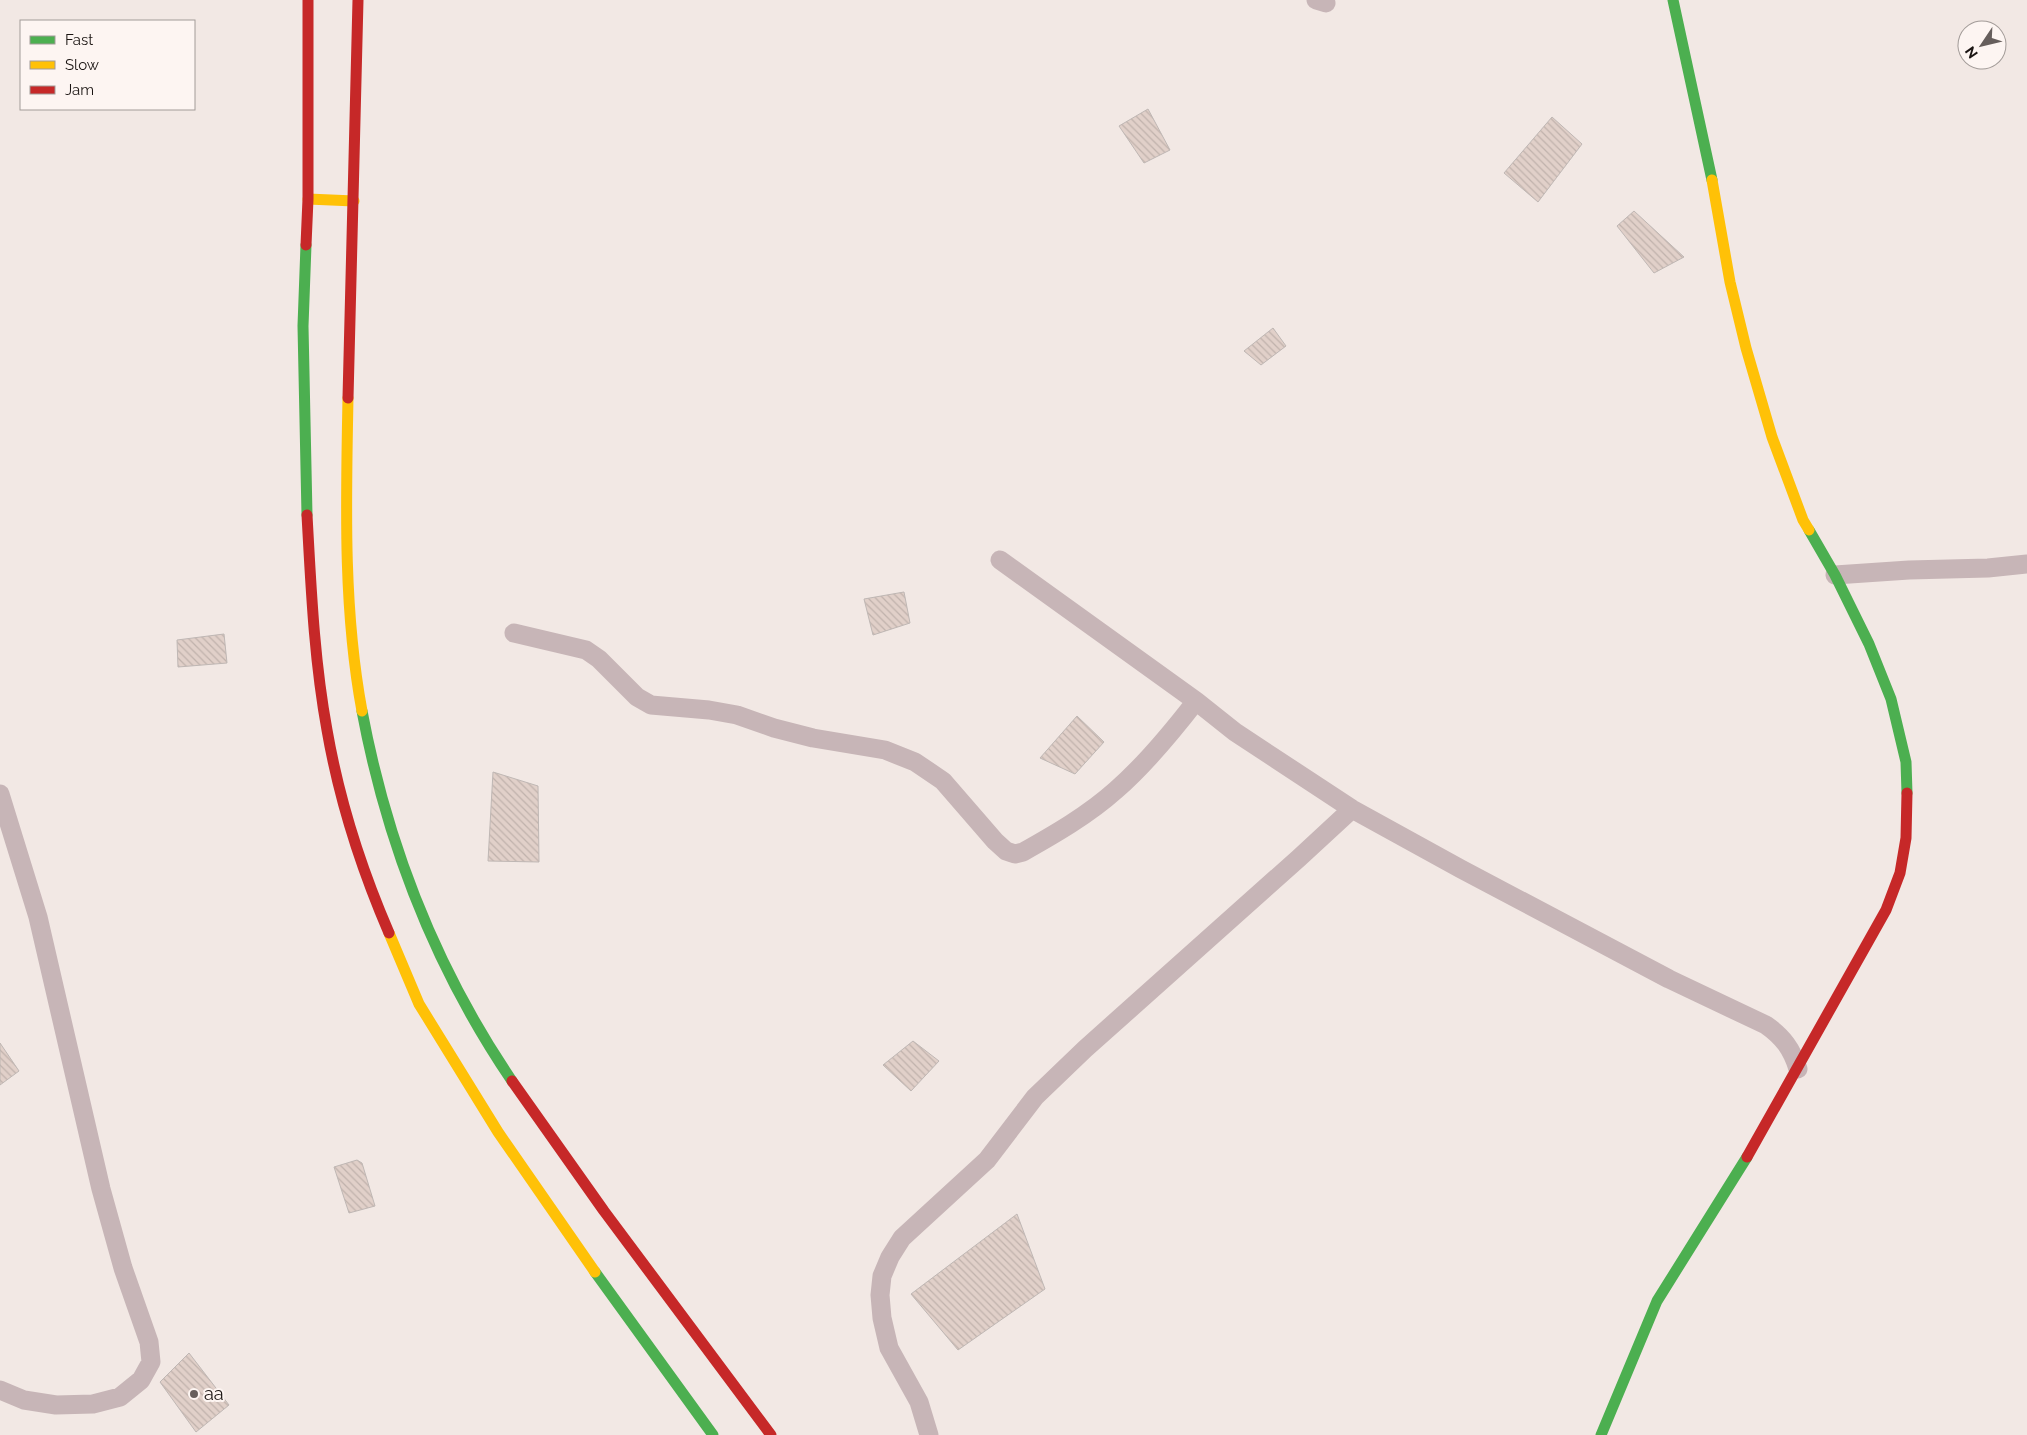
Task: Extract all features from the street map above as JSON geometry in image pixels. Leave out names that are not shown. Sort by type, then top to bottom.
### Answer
[{"type":"main road","points":[[308,0],[308,199],[303,326],[306,493],[312,619],[327,730],[348,820],[374,898],[418,1004],[498,1132],[555,1217],[713,1435]]},
{"type":"main road","points":[[358,0],[346,493],[353,656],[367,737],[389,825],[423,915],[449,974],[484,1036],[518,1090],[587,1188],[771,1435]]},
{"type":"main road","points":[[1601,1435],[1657,1301],[1738,1173],[1886,910],[1900,873],[1906,838],[1908,807],[1906,762],[1891,699],[1870,644],[1835,575],[1816,545],[1790,488],[1772,437],[1746,348],[1730,282],[1713,186],[1673,0]]},
{"type":"main road","points":[[308,199],[354,201]]},
{"type":"street","points":[[1000,560],[1196,701],[1235,732],[1352,809],[1669,979],[1766,1025],[1779,1034],[1788,1045],[1798,1069]]},
{"type":"street","points":[[1835,575],[1909,570],[1988,568],[2027,564]]},
{"type":"street","points":[[514,633],[586,650],[599,659],[627,689],[651,705],[709,710],[736,715],[805,736],[885,750],[915,762],[943,781],[995,841],[1006,851],[1015,854],[1029,849],[1077,820],[1116,790],[1147,760],[1196,701]]},
{"type":"street","points":[[0,794],[38,916],[101,1189],[123,1268],[149,1342],[151,1362],[141,1380],[120,1397],[93,1404],[56,1405],[24,1400],[0,1390]]},
{"type":"street","points":[[929,1435],[919,1402],[889,1348],[882,1318],[880,1295],[882,1276],[890,1257],[902,1238],[987,1160],[1035,1097],[1078,1056],[1352,809]]},
{"type":"building","points":[[1148,109],[1170,150],[1144,163],[1119,126]]},
{"type":"building","points":[[1552,117],[1582,144],[1538,202],[1504,173]]},
{"type":"building","points":[[1634,211],[1684,257],[1654,273],[1617,226]]},
{"type":"building","points":[[1273,328],[1286,346],[1261,365],[1244,351]]},
{"type":"building","points":[[904,592],[910,623],[873,635],[864,599]]},
{"type":"building","points":[[224,634],[227,663],[178,667],[177,640]]},
{"type":"building","points":[[1077,716],[1104,742],[1075,774],[1040,758]]},
{"type":"building","points":[[493,772],[538,786],[539,862],[488,861]]},
{"type":"building","points":[[913,1041],[939,1061],[911,1091],[883,1065]]},
{"type":"building","points":[[0,1043],[19,1071],[0,1085]]},
{"type":"building","points":[[357,1160],[362,1163],[375,1206],[349,1213],[334,1167]]},
{"type":"building","points":[[1017,1214],[1045,1289],[958,1350],[911,1294]]},
{"type":"building","name":"aa","points":[[189,1353],[229,1405],[196,1432],[160,1382]]},
{"type":"traffic: fast","points":[[1673,0],[1712,180]]},
{"type":"traffic: fast","points":[[306,245],[303,326],[307,515]]},
{"type":"traffic: fast","points":[[1809,530],[1835,575],[1869,644],[1891,699],[1906,762],[1907,793]]},
{"type":"traffic: fast","points":[[362,711],[385,809],[400,857],[418,904],[460,995],[512,1081]]},
{"type":"traffic: fast","points":[[1601,1435],[1657,1301],[1747,1157]]},
{"type":"traffic: fast","points":[[595,1272],[713,1435]]},
{"type":"traffic: slow","points":[[1712,180],[1730,282],[1746,348],[1772,437],[1803,520],[1809,530]]},
{"type":"traffic: slow","points":[[308,199],[354,201]]},
{"type":"traffic: slow","points":[[348,398],[347,555],[352,634],[362,711]]},
{"type":"traffic: slow","points":[[389,933],[419,1004],[498,1132],[595,1272]]},
{"type":"traffic: jam","points":[[306,245],[308,199],[308,0]]},
{"type":"traffic: jam","points":[[348,398],[358,0]]},
{"type":"traffic: jam","points":[[307,515],[316,650],[332,756],[352,833],[369,884],[389,933]]},
{"type":"traffic: jam","points":[[1747,1157],[1886,910],[1900,873],[1906,838],[1907,793]]},
{"type":"traffic: jam","points":[[512,1081],[604,1211],[771,1435]]},
{"type":"place","name":"aa","points":[[194,1394]]}]
